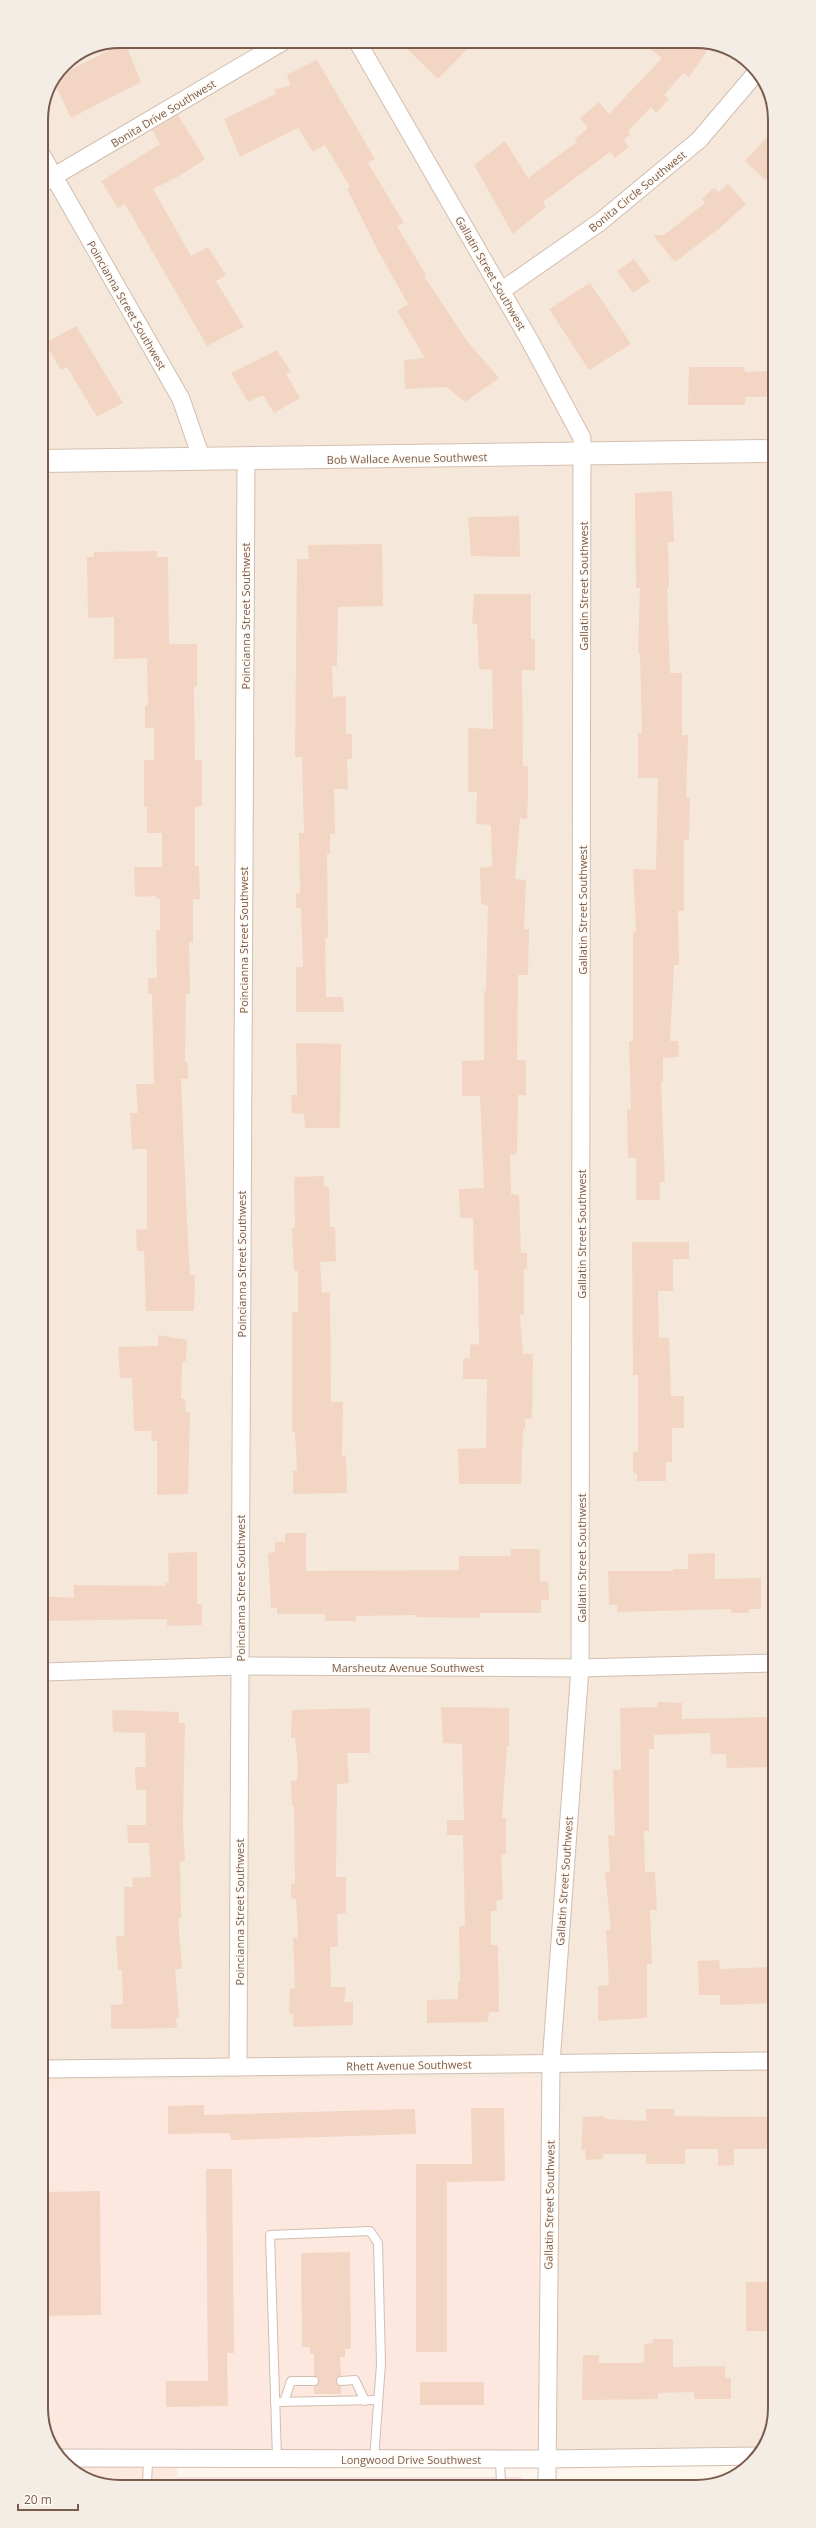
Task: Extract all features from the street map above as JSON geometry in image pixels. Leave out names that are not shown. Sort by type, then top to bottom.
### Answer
[{"type":"main road","name":"Bob Wallace Avenue Southwest","points":[[48,461],[246,460],[768,451]]},
{"type":"street","name":"Bonita Drive Southwest","points":[[48,181],[272,48]]},
{"type":"street","name":"Gallatin Street Southwest","points":[[361,48],[501,291],[582,438],[580,1668],[551,2064],[547,2480]]},
{"type":"street","name":"Bonita Circle Southwest","points":[[501,291],[600,222],[699,140],[753,76]]},
{"type":"street","name":"Poincianna Street Southwest","points":[[48,181],[181,399],[202,460]]},
{"type":"street","name":"Poincianna Street Southwest","points":[[238,2067],[246,460]]},
{"type":"street","name":"Marsheutz Avenue Southwest","points":[[48,1672],[240,1666],[580,1668],[768,1663]]},
{"type":"street","name":"Rhett Avenue Southwest","points":[[48,2069],[768,2062]]},
{"type":"street","name":"Longwood Drive Southwest","points":[[69,2458],[546,2459],[749,2456]]},
{"type":"lane","points":[[277,2458],[270,2235],[370,2231],[378,2243],[381,2364],[374,2459]]},
{"type":"lane","points":[[341,2381],[356,2380],[365,2400]]},
{"type":"lane","points":[[284,2402],[291,2381],[314,2381]]},
{"type":"lane","points":[[275,2402],[378,2400]]},
{"type":"lane","points":[[147,2480],[148,2458]]},
{"type":"lane","points":[[500,2459],[501,2480]]},
{"type":"shaded area","points":[[701,48],[724,53],[736,60],[753,76],[763,92],[766,101],[768,120],[768,2408],[766,2427],[756,2448],[540,2452],[541,2078],[48,2081],[48,120],[50,101],[60,80],[69,69],[80,60],[92,53],[106,49]]},
{"type":"shaded area","points":[[541,2078],[540,2452],[177,2452],[177,2480],[106,2479],[92,2475],[76,2465],[60,2448],[53,2436],[50,2427],[48,2408],[48,2081]]},
{"type":"shaded area","points":[[177,2477],[521,2477],[521,2480],[177,2480]]},
{"type":"building","points":[[127,48],[141,82],[71,118],[56,87],[67,72],[111,49]]},
{"type":"building","points":[[406,48],[468,48],[438,79]]},
{"type":"building","points":[[653,48],[701,48],[707,51],[689,77],[683,73],[664,95],[669,99],[656,113],[651,107],[628,131],[630,135],[624,140],[629,147],[615,158],[610,152],[543,202],[546,207],[513,234],[474,165],[505,141],[528,178],[577,142],[575,139],[588,128],[580,118],[599,102],[609,114],[662,58],[651,50]]},
{"type":"building","points":[[317,60],[375,159],[368,163],[404,223],[397,226],[426,275],[424,276],[467,341],[499,378],[465,402],[446,387],[405,389],[404,360],[425,358],[397,311],[408,304],[377,249],[347,189],[350,187],[325,145],[313,152],[298,128],[240,157],[224,119],[276,94],[274,90],[290,85],[287,75]]},
{"type":"building","points":[[178,115],[205,159],[181,175],[153,189],[191,256],[208,247],[226,275],[216,281],[244,327],[207,346],[125,204],[118,208],[101,181],[160,144],[152,130]]},
{"type":"building","points":[[768,136],[768,177],[765,180],[745,161]]},
{"type":"building","points":[[728,184],[746,204],[721,227],[675,262],[653,235],[664,235],[705,203],[702,199],[714,188],[719,192]]},
{"type":"building","points":[[634,259],[650,281],[633,293],[617,271]]},
{"type":"building","points":[[590,283],[631,344],[589,370],[549,309]]},
{"type":"building","points":[[76,326],[123,403],[97,417],[67,367],[61,370],[48,348],[48,341]]},
{"type":"building","points":[[277,350],[291,372],[286,374],[300,398],[274,413],[263,395],[248,402],[231,373]]},
{"type":"building","points":[[689,367],[744,367],[745,372],[768,371],[768,397],[745,397],[745,405],[688,405]]},
{"type":"building","points":[[672,491],[674,542],[668,542],[669,588],[667,588],[670,673],[682,673],[682,735],[688,735],[686,797],[690,797],[689,840],[684,840],[684,911],[678,911],[679,965],[674,965],[670,1041],[678,1041],[679,1057],[663,1058],[663,1081],[661,1082],[665,1182],[660,1182],[660,1200],[636,1200],[636,1158],[628,1158],[627,1109],[631,1109],[629,1041],[633,1041],[633,932],[636,931],[633,869],[656,870],[658,778],[638,778],[638,733],[642,733],[640,653],[638,653],[640,588],[636,588],[635,493]]},
{"type":"building","points":[[519,516],[520,557],[471,556],[468,517]]},
{"type":"building","points":[[382,544],[383,606],[338,607],[337,666],[332,666],[333,697],[346,696],[346,734],[352,734],[352,759],[347,759],[348,789],[334,789],[335,834],[330,834],[330,854],[327,854],[328,938],[325,938],[326,997],[343,997],[344,1012],[296,1012],[296,967],[303,967],[301,908],[296,908],[296,893],[300,893],[299,833],[304,833],[302,757],[295,757],[297,559],[309,559],[308,545]]},
{"type":"building","points":[[157,551],[157,557],[168,557],[169,644],[197,644],[197,686],[194,686],[195,760],[202,760],[202,806],[195,807],[195,866],[199,866],[200,899],[193,899],[193,942],[189,942],[190,994],[186,994],[185,1062],[188,1062],[188,1079],[181,1079],[190,1275],[195,1275],[194,1311],[146,1311],[144,1251],[137,1251],[136,1230],[147,1229],[147,1149],[132,1149],[130,1113],[138,1113],[136,1084],[154,1084],[152,994],[148,994],[148,978],[157,978],[156,930],[160,930],[160,899],[156,899],[156,896],[135,897],[134,867],[162,867],[162,833],[147,833],[147,807],[144,807],[144,760],[154,760],[154,728],[145,728],[145,706],[148,706],[147,658],[114,659],[114,617],[88,618],[87,557],[94,557],[94,552]]},
{"type":"building","points":[[474,594],[531,594],[531,639],[535,639],[535,670],[522,670],[523,766],[528,766],[528,793],[527,819],[520,818],[515,879],[526,880],[524,929],[529,929],[528,975],[518,975],[517,1060],[526,1060],[526,1095],[518,1095],[517,1154],[510,1155],[511,1194],[519,1195],[521,1253],[527,1253],[527,1269],[524,1269],[524,1315],[520,1315],[523,1354],[533,1354],[532,1419],[525,1419],[525,1429],[523,1429],[521,1484],[459,1484],[458,1449],[486,1448],[487,1379],[463,1379],[463,1359],[470,1358],[470,1345],[479,1344],[478,1270],[474,1270],[473,1218],[460,1218],[459,1189],[484,1188],[480,1096],[462,1096],[462,1061],[484,1060],[484,991],[486,991],[488,905],[481,904],[480,868],[492,867],[491,825],[476,824],[477,792],[468,792],[468,728],[493,729],[492,670],[479,669],[477,624],[472,624]]},
{"type":"building","points":[[296,1043],[341,1044],[340,1128],[305,1128],[304,1114],[292,1113],[291,1095],[297,1095]]},
{"type":"building","points":[[324,1176],[324,1187],[329,1187],[330,1227],[335,1227],[336,1261],[320,1262],[322,1293],[330,1292],[331,1402],[343,1402],[342,1456],[346,1455],[347,1493],[293,1494],[293,1471],[297,1471],[295,1432],[292,1432],[292,1312],[298,1312],[298,1271],[294,1271],[292,1228],[295,1228],[294,1177]]},
{"type":"building","points":[[632,1242],[689,1242],[689,1259],[673,1259],[673,1291],[658,1291],[659,1338],[669,1338],[671,1396],[684,1396],[684,1428],[672,1428],[672,1462],[666,1462],[666,1481],[637,1481],[637,1474],[634,1474],[633,1469],[633,1452],[638,1452],[638,1375],[633,1375]]},
{"type":"building","points":[[158,1335],[187,1340],[186,1361],[182,1362],[181,1399],[185,1399],[186,1412],[190,1412],[188,1494],[157,1495],[157,1441],[152,1441],[151,1431],[134,1431],[132,1378],[120,1378],[118,1347],[158,1346]]},
{"type":"building","points":[[285,1533],[306,1533],[306,1571],[459,1570],[459,1556],[511,1556],[511,1549],[540,1549],[540,1581],[548,1581],[549,1600],[541,1600],[541,1613],[480,1613],[480,1618],[416,1617],[416,1615],[356,1616],[356,1621],[325,1621],[325,1614],[277,1614],[277,1608],[271,1608],[268,1553],[275,1552],[275,1542],[285,1542]]},
{"type":"building","points":[[197,1552],[197,1604],[202,1604],[202,1625],[167,1626],[167,1619],[48,1621],[48,1596],[74,1598],[74,1585],[165,1586],[165,1583],[169,1582],[168,1553]]},
{"type":"building","points":[[715,1553],[715,1579],[761,1578],[761,1609],[749,1609],[749,1613],[731,1613],[731,1609],[617,1612],[617,1605],[609,1605],[608,1571],[673,1571],[673,1569],[688,1569],[688,1554]]},
{"type":"building","points":[[658,1702],[682,1703],[682,1719],[768,1717],[768,1767],[727,1768],[726,1754],[711,1754],[710,1733],[654,1735],[654,1749],[649,1749],[649,1831],[644,1831],[645,1872],[655,1872],[657,1910],[650,1910],[652,1964],[647,1964],[647,2018],[598,2021],[598,1986],[609,1985],[606,1930],[611,1930],[605,1872],[610,1872],[608,1835],[615,1836],[613,1770],[621,1770],[620,1708],[657,1707]]},
{"type":"building","points":[[441,1707],[509,1708],[509,1746],[507,1746],[502,1818],[506,1818],[506,1854],[501,1854],[503,1899],[496,1901],[497,1911],[491,1911],[491,1945],[498,1945],[499,2012],[489,2012],[488,2022],[427,2023],[427,2000],[458,1999],[458,1982],[460,1982],[459,1926],[465,1926],[463,1835],[447,1835],[447,1820],[464,1820],[462,1744],[443,1743]]},
{"type":"building","points":[[370,1708],[370,1753],[347,1753],[349,1783],[337,1784],[336,1877],[346,1877],[346,1913],[337,1914],[338,1947],[330,1947],[331,1987],[346,1987],[344,2002],[353,2002],[353,2025],[293,2027],[294,2014],[289,2013],[290,1989],[295,1988],[293,1938],[297,1938],[298,1931],[296,1899],[291,1898],[291,1884],[295,1883],[294,1806],[292,1806],[291,1781],[297,1780],[298,1767],[295,1738],[291,1738],[292,1710]]},
{"type":"building","points":[[112,1710],[179,1712],[179,1723],[185,1723],[183,1824],[185,1861],[180,1861],[181,1918],[178,1918],[182,1969],[175,1969],[179,2018],[176,2018],[177,2028],[111,2029],[111,2005],[123,2004],[122,1970],[118,1970],[116,1936],[124,1936],[124,1887],[133,1887],[132,1878],[151,1877],[149,1843],[128,1843],[127,1825],[146,1825],[146,1790],[136,1790],[135,1767],[146,1767],[145,1733],[113,1732]]},
{"type":"building","points":[[719,1960],[720,1969],[768,1967],[768,2003],[720,2005],[720,1995],[699,1995],[698,1961]]},
{"type":"building","points":[[204,2105],[204,2115],[415,2109],[416,2134],[231,2140],[230,2133],[168,2134],[168,2106]]},
{"type":"building","points":[[471,2108],[504,2108],[505,2181],[447,2182],[447,2352],[416,2352],[416,2164],[472,2164]]},
{"type":"building","points":[[646,2109],[674,2109],[674,2116],[768,2117],[768,2149],[734,2149],[734,2165],[718,2166],[718,2149],[685,2149],[685,2164],[646,2164],[646,2154],[603,2154],[603,2159],[586,2160],[585,2150],[581,2150],[583,2117],[604,2116],[605,2119],[646,2121]]},
{"type":"building","points":[[206,2169],[232,2169],[234,2353],[227,2353],[228,2406],[166,2407],[166,2381],[208,2381]]},
{"type":"building","points":[[100,2191],[101,2315],[48,2316],[48,2192]]},
{"type":"building","points":[[350,2252],[351,2349],[345,2349],[345,2357],[340,2357],[341,2376],[336,2381],[341,2386],[341,2394],[314,2394],[314,2386],[319,2381],[314,2376],[314,2354],[310,2354],[310,2347],[302,2347],[301,2253]]},
{"type":"building","points":[[746,2282],[768,2282],[768,2331],[746,2331]]},
{"type":"building","points":[[653,2339],[673,2339],[673,2367],[725,2366],[725,2378],[731,2378],[731,2399],[694,2399],[694,2392],[658,2393],[658,2399],[582,2400],[583,2355],[599,2355],[599,2363],[644,2363],[644,2344],[653,2343]]},
{"type":"building","points":[[420,2382],[484,2382],[484,2405],[420,2405]]}]
